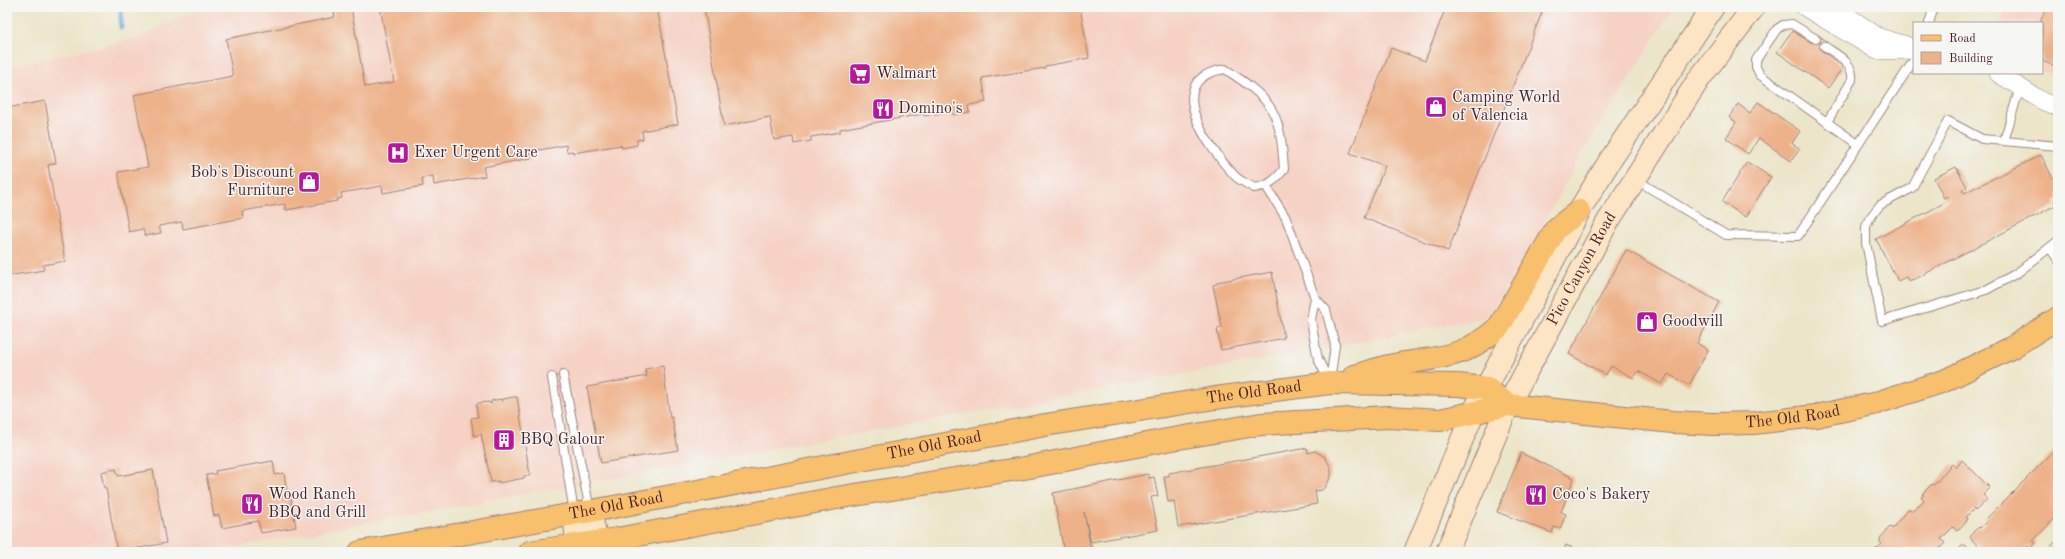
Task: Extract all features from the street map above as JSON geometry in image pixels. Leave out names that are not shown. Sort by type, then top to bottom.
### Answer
[{"type":"main road","name":"Pico Canyon Road","points":[[1415,552],[1473,413],[1579,211],[1609,162],[1713,7]]},
{"type":"main road","name":"Pico Canyon Road","points":[[1447,552],[1508,405],[1607,223],[1699,79],[1754,7]]},
{"type":"main road","points":[[1330,383],[1389,366],[1436,360],[1455,355],[1486,338],[1499,327],[1556,229],[1579,211]]},
{"type":"main road","name":"The Old Road","points":[[530,552],[587,548],[842,496],[1030,467],[1167,440],[1261,424],[1388,417],[1440,420],[1508,405],[1673,422],[1713,424],[1754,423],[1816,416],[1873,404],[1944,381],[2011,348],[2058,318]]},
{"type":"main road","name":"The Old Road","points":[[360,552],[1046,425],[1215,398],[1330,383],[1456,384],[1486,388]]},
{"type":"main road","points":[[1486,388],[1508,405]]},
{"type":"main road","points":[[582,512],[587,548]]},
{"type":"street","points":[[1804,7],[1877,51],[1913,48]]},
{"type":"street","points":[[1835,7],[1878,37],[1913,48]]},
{"type":"street","points":[[1999,74],[2044,102],[2058,107]]},
{"type":"lane","points":[[1929,22],[1934,7]]},
{"type":"lane","points":[[1816,39],[1792,24],[1783,25],[1777,29],[1756,60],[1756,67],[1760,75],[1858,144]]},
{"type":"lane","points":[[1824,46],[1851,66],[1853,73],[1852,80],[1827,122]]},
{"type":"lane","points":[[1634,179],[1726,235],[1798,236],[1913,62]]},
{"type":"lane","points":[[1225,70],[1259,92],[1274,112],[1282,135],[1284,169],[1277,180],[1266,186],[1254,188],[1236,177],[1208,141],[1193,113],[1191,100],[1194,88],[1202,78],[1213,71],[1225,70]]},
{"type":"lane","points":[[2004,141],[2020,87]]},
{"type":"lane","points":[[2058,146],[1982,139],[1948,121],[1912,188],[1880,206],[1874,211],[1869,219],[1865,234],[1882,321],[1986,290],[2017,273],[2058,241]]},
{"type":"lane","points":[[1266,186],[1286,218],[1315,298],[1326,310],[1335,345],[1330,383]]},
{"type":"lane","points":[[2050,248],[2058,260]]},
{"type":"lane","points":[[1315,298],[1311,320],[1316,350],[1318,359],[1330,383]]},
{"type":"lane","points":[[564,375],[582,512]]},
{"type":"lane","points":[[552,377],[582,512]]},
{"type":"shaded area","points":[[205,7],[1674,7],[1583,152],[1527,253],[1488,317],[1299,353],[207,552],[7,552],[7,67],[135,39]]},
{"type":"shaded area","points":[[2004,7],[2058,7],[2058,79],[2043,72],[2043,22],[2001,22]]},
{"type":"building","points":[[333,7],[351,7],[365,87],[394,82],[380,7],[657,7],[678,124],[642,131],[643,139],[637,140],[637,145],[622,148],[621,145],[573,153],[573,151],[567,152],[566,145],[529,152],[531,158],[483,167],[485,176],[434,185],[433,176],[422,178],[423,186],[383,193],[382,186],[341,193],[342,198],[337,199],[337,201],[286,210],[285,204],[242,211],[243,218],[183,229],[182,222],[159,226],[161,233],[145,236],[143,229],[129,232],[118,172],[148,167],[134,95],[233,76],[226,39],[335,17]]},
{"type":"building","name":"Walmart","points":[[704,7],[1080,7],[1089,58],[1045,66],[1045,68],[982,78],[986,102],[969,105],[970,112],[953,115],[952,111],[924,116],[923,114],[840,129],[840,132],[811,137],[811,141],[794,144],[793,137],[774,140],[770,117],[724,126]]},
{"type":"building","name":"Camping World of Valencia","points":[[1446,7],[1544,7],[1448,251],[1364,218],[1385,166],[1350,153],[1391,48],[1425,61]]},
{"type":"building","points":[[2046,7],[2058,7],[2058,67],[2043,61],[2043,22],[2040,22]]},
{"type":"building","points":[[1792,31],[1812,43],[1819,36],[1827,41],[1821,50],[1843,67],[1828,88],[1777,52]]},
{"type":"building","points":[[45,101],[56,163],[48,165],[65,261],[43,265],[44,270],[7,276],[7,108]]},
{"type":"building","points":[[1758,102],[1800,131],[1792,143],[1800,149],[1791,161],[1759,138],[1748,154],[1726,138],[1736,122],[1729,117],[1738,104],[1750,113]]},
{"type":"building","points":[[2041,155],[2058,188],[2058,199],[2054,201],[2056,205],[1917,278],[1908,281],[1906,277],[1898,281],[1876,239],[1950,200],[1948,196],[1944,198],[1934,178],[1956,167],[1967,187],[1962,190],[1964,193]]},
{"type":"building","points":[[1747,162],[1771,177],[1746,217],[1722,202]]},
{"type":"building","name":"Goodwill","points":[[1626,250],[1719,302],[1697,343],[1708,350],[1689,385],[1668,374],[1662,384],[1638,371],[1634,378],[1611,366],[1606,375],[1569,354]]},
{"type":"building","points":[[1272,272],[1284,338],[1221,350],[1217,329],[1222,328],[1213,285],[1217,284],[1217,282]]},
{"type":"building","points":[[663,366],[670,418],[672,417],[678,450],[601,463],[587,387],[647,376],[645,369]]},
{"type":"building","name":"BBQ Galour","points":[[517,397],[530,475],[524,476],[524,478],[499,483],[499,481],[491,482],[481,434],[474,436],[471,418],[478,417],[476,405],[479,403],[489,402],[490,404],[492,403],[491,401],[501,399],[502,402],[503,399]]},
{"type":"building","points":[[2058,447],[2058,515],[2033,541],[2036,543],[2031,549],[2028,546],[2022,552],[1985,552],[1970,538],[1974,531],[1979,527],[1980,528],[1987,521],[1986,519]]},
{"type":"building","points":[[1307,448],[1308,453],[1315,451],[1325,457],[1331,468],[1331,476],[1326,486],[1322,490],[1315,491],[1317,504],[1178,527],[1174,501],[1168,502],[1164,476],[1169,476],[1169,473]]},
{"type":"building","name":"Coco's Bakery","points":[[1521,453],[1574,478],[1561,512],[1566,514],[1560,529],[1554,527],[1552,533],[1497,512]]},
{"type":"building","points":[[1962,460],[1990,488],[1983,495],[1988,499],[1966,517],[1968,519],[1957,531],[1953,527],[1941,539],[1945,543],[1936,552],[1877,552],[1875,550],[1882,544],[1879,541],[1881,540],[1880,538],[1890,527],[1892,529],[1907,510],[1910,509],[1913,511],[1924,500],[1921,497],[1924,495],[1922,494],[1932,484],[1934,485],[1952,464],[1956,468]]},
{"type":"building","name":"Wood Ranch BBQ and Grill","points":[[273,461],[275,475],[284,473],[287,493],[290,493],[296,527],[261,533],[258,521],[222,528],[219,515],[214,516],[206,475],[216,474],[215,471]]},
{"type":"building","points":[[116,469],[118,476],[153,470],[166,543],[117,552],[106,488],[104,488],[101,472]]},
{"type":"building","points":[[1148,474],[1149,478],[1154,477],[1158,496],[1151,497],[1158,530],[1091,542],[1084,512],[1091,549],[1064,552],[1053,493]]},
{"type":"building","points":[[2058,539],[2058,552],[2045,552]]},
{"type":"building","points":[[1964,544],[1971,552],[1956,552]]},
{"type":"building","points":[[1566,545],[1583,552],[1563,552]]},
{"type":"building","points":[[828,548],[828,552],[808,551]]},
{"type":"waterway","points":[[121,7],[121,27]]},
{"type":"place","name":"Walmart","points":[[860,74]]},
{"type":"place","name":"Camping World of Valencia","points":[[1436,107]]},
{"type":"place","name":"Domino's","points":[[883,109]]},
{"type":"place","name":"Exer Urgent Care","points":[[398,153]]},
{"type":"place","name":"Bob's Discount Furniture","points":[[309,182]]},
{"type":"place","name":"Goodwill","points":[[1647,322]]},
{"type":"place","name":"BBQ Galour","points":[[504,440]]},
{"type":"place","name":"Coco's Bakery","points":[[1536,495]]},
{"type":"place","name":"Wood Ranch BBQ and Grill","points":[[252,504]]}]
